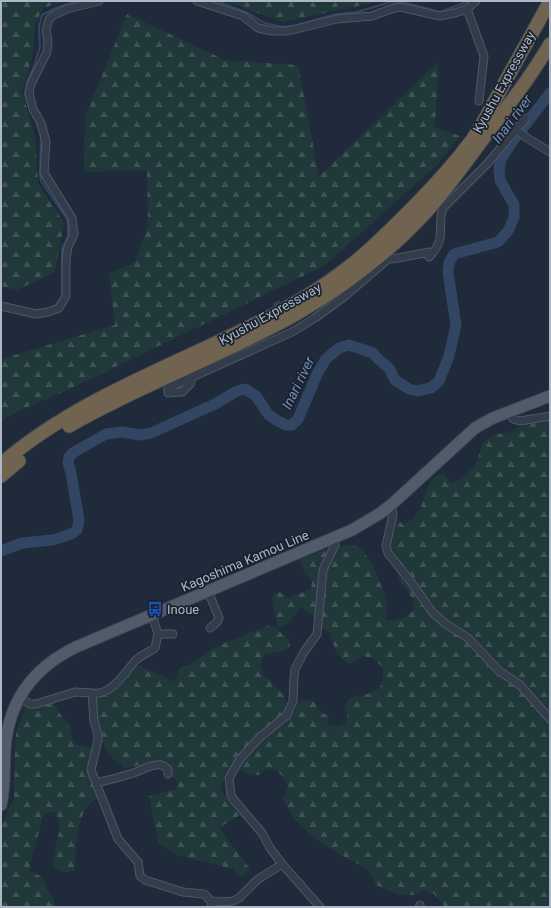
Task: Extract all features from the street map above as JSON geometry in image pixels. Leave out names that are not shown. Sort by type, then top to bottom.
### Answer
[{"type":"highway","name":"Kyushu Expressway","points":[[1,464],[40,434],[92,402],[224,340],[278,312],[322,286],[376,244],[416,204],[460,156],[488,114],[550,1]]},
{"type":"highway","name":"Kyushu Expressway","points":[[1,476],[46,441],[96,410],[264,331],[327,295],[358,273],[410,228],[435,202],[513,100],[529,78],[550,44]]},
{"type":"main road","name":"Kagoshima Kamou Line","points":[[1,805],[5,783],[7,737],[12,714],[19,697],[37,673],[48,663],[61,654],[335,538],[368,521],[391,505],[475,428],[493,418],[550,396]]},
{"type":"street","points":[[1,306],[36,314],[59,308],[66,296],[66,259],[68,247],[74,234],[72,218],[44,173],[46,142],[41,123],[33,109],[29,93],[31,84],[47,52],[48,40],[46,30],[49,19],[54,14],[67,9],[99,1]]},
{"type":"street","points":[[197,1],[243,16],[258,28],[272,31],[288,31],[337,20],[372,16],[400,7],[440,16],[467,9],[476,1]]},
{"type":"street","points":[[467,9],[484,56],[479,101]]},
{"type":"street","points":[[192,378],[292,332],[315,318],[345,296],[388,259],[428,252],[429,257],[441,238],[443,208],[487,164],[515,129],[526,118]]},
{"type":"street","points":[[508,123],[527,138],[550,152]]},
{"type":"street","points":[[510,411],[513,419],[520,421],[550,416]]},
{"type":"street","points":[[391,505],[393,514],[386,546],[388,553],[433,613],[446,624],[468,638],[499,671],[520,684],[550,719]]},
{"type":"street","points":[[320,907],[282,864],[270,848],[262,833],[234,800],[231,795],[229,778],[240,759],[259,738],[283,720],[287,715],[293,701],[295,669],[304,652],[317,634],[323,570],[335,545],[335,538]]},
{"type":"street","points":[[208,591],[219,618],[210,628]]},
{"type":"street","points":[[19,697],[30,704],[36,704],[75,692],[97,693],[106,691],[126,673],[138,659],[155,648],[158,634],[152,615]]},
{"type":"street","points":[[158,634],[173,634]]},
{"type":"street","points":[[92,692],[93,714],[98,731],[98,740],[91,770],[118,839],[138,862],[140,876],[148,882],[183,892],[204,894],[212,904],[233,901],[239,898],[257,880],[282,864]]},
{"type":"street","points":[[96,782],[135,773],[144,768],[157,764],[168,769],[168,774]]},
{"type":"green space","points":[[1,1],[67,1],[43,8],[35,24],[33,54],[22,91],[35,137],[38,183],[64,223],[55,272],[17,290],[1,286]]},
{"type":"green space","points":[[223,1],[381,1],[284,22]]},
{"type":"green space","points":[[127,14],[225,60],[298,65],[319,176],[439,61],[435,127],[460,136],[437,165],[324,266],[76,386],[12,414],[1,422],[1,359],[115,325],[109,274],[135,262],[148,227],[147,170],[84,172],[85,117]]},
{"type":"green space","points":[[550,414],[550,907],[445,907],[434,894],[424,891],[413,895],[398,895],[376,885],[369,870],[321,843],[294,819],[283,799],[288,785],[278,772],[269,768],[259,774],[249,775],[238,766],[256,743],[295,711],[298,701],[306,700],[314,702],[323,713],[329,716],[328,724],[330,726],[337,727],[345,723],[348,715],[344,706],[350,698],[375,691],[382,684],[383,668],[373,658],[362,656],[352,664],[348,664],[339,656],[333,644],[330,633],[321,627],[313,616],[301,607],[288,623],[282,627],[278,627],[272,598],[275,594],[280,592],[289,598],[311,589],[312,581],[305,574],[299,560],[332,547],[350,545],[365,551],[367,558],[372,563],[385,595],[387,611],[385,615],[386,620],[395,620],[411,613],[414,608],[414,601],[399,579],[388,547],[396,517],[403,525],[414,518],[420,510],[428,487],[433,479],[443,473],[450,482],[453,483],[466,474],[474,467],[482,443],[495,434],[507,433]]},
{"type":"green space","points":[[267,626],[276,628],[290,641],[290,646],[286,650],[264,655],[261,664],[263,676],[270,679],[273,684],[285,695],[286,709],[282,717],[270,723],[238,755],[220,789],[240,815],[219,828],[250,869],[242,877],[233,869],[177,855],[158,842],[149,796],[177,789],[177,780],[156,762],[124,768],[109,755],[101,739],[96,696],[140,666],[175,682],[179,668],[189,665],[215,647]]},
{"type":"green space","points":[[54,702],[57,710],[69,725],[73,741],[78,745],[93,748],[89,768],[99,797],[91,803],[81,820],[78,830],[74,871],[63,872],[54,867],[53,859],[60,827],[56,812],[44,813],[30,864],[30,871],[40,876],[44,881],[47,889],[53,897],[56,907],[1,907],[1,828],[14,798],[15,740],[17,729],[26,706],[35,707]]},
{"type":"waterway","points":[[28,105],[25,94],[27,82],[40,47],[39,27],[42,15],[58,7],[77,1]]},
{"type":"waterway","points":[[217,1],[248,13],[264,23],[283,27],[337,14],[357,12],[391,2],[406,3],[440,12],[469,1]]},
{"type":"waterway","name":"Inari river","points":[[1,551],[22,543],[53,540],[71,534],[77,530],[79,520],[68,463],[69,457],[74,452],[106,434],[122,432],[140,435],[151,433],[215,404],[237,391],[245,389],[256,396],[268,414],[286,425],[292,425],[298,419],[318,372],[326,359],[339,348],[349,345],[373,353],[389,368],[395,380],[409,389],[417,391],[431,388],[439,381],[449,356],[456,325],[448,272],[449,263],[454,254],[498,242],[508,231],[514,218],[514,205],[500,180],[499,169],[501,159],[550,93]]},
{"type":"waterway","points":[[36,121],[41,136],[41,181],[67,219],[68,227],[68,237],[62,248],[62,297],[55,306]]},
{"type":"tunnel","points":[[276,302],[292,332]]},
{"type":"place","name":"Inoue","points":[[155,609]]}]
